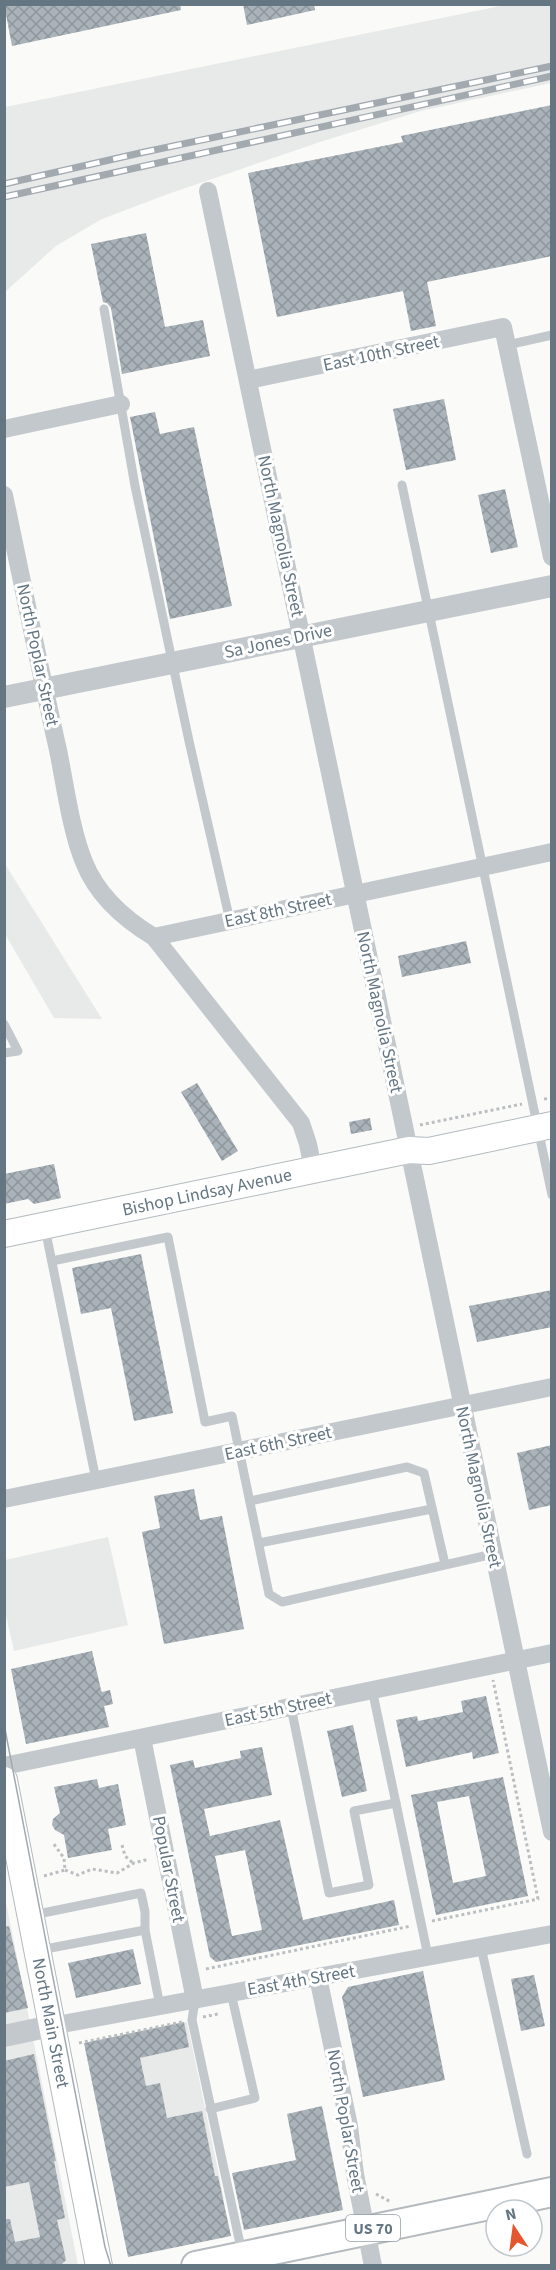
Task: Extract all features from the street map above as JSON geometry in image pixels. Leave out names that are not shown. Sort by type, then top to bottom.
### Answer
[{"type":"main road","name":"Bishop Lindsay Avenue","points":[[4,1234],[409,1150],[427,1136],[544,1120]]},
{"type":"main road","name":"North Main Street","points":[[4,1780],[99,2265]]},
{"type":"main road","name":"US 70","points":[[196,2265],[552,2192]]},
{"type":"street","name":"North Magnolia Street","points":[[208,191],[552,1832]]},
{"type":"street","name":"East 10th Street","points":[[248,380],[504,327],[506,341]]},
{"type":"street","points":[[506,341],[552,557]]},
{"type":"street","points":[[4,429],[121,404]]},
{"type":"street","name":"North Poplar Street","points":[[4,495],[44,689],[84,862],[94,881],[118,912],[135,926],[154,937]]},
{"type":"street","name":"Sa Jones Drive","points":[[4,697],[552,586]]},
{"type":"street","name":"East 8th Street","points":[[154,937],[552,852]]},
{"type":"street","points":[[154,937],[301,1123],[313,1169]]},
{"type":"street","name":"East 6th Street","points":[[4,1499],[552,1387]]},
{"type":"street","name":"East 5th Street","points":[[4,1767],[552,1653]]},
{"type":"street","name":"Popular Street","points":[[142,1738],[195,2000]]},
{"type":"street","name":"East 4th Street","points":[[51,2026],[552,1934]]},
{"type":"street","name":"North Poplar Street","points":[[318,1977],[349,2127],[355,2174],[373,2265]]},
{"type":"street","points":[[4,2036],[51,2026]]},
{"type":"lane","points":[[104,309],[135,486],[230,921]]},
{"type":"lane","points":[[506,341],[552,335]]},
{"type":"lane","points":[[402,485],[482,867],[544,1120],[552,1195]]},
{"type":"lane","points":[[4,1024],[18,1051],[4,1053]]},
{"type":"lane","points":[[45,1225],[96,1480]]},
{"type":"lane","points":[[52,1262],[168,1237],[206,1422],[232,1416],[269,1593],[282,1602],[493,1554]]},
{"type":"lane","points":[[250,1501],[407,1467],[424,1473],[444,1564]]},
{"type":"lane","points":[[258,1543],[432,1509]]},
{"type":"lane","points":[[372,1689],[428,1956]]},
{"type":"lane","points":[[291,1707],[329,1893],[369,1885],[354,1811],[396,1803]]},
{"type":"lane","points":[[30,1915],[141,1893],[145,1912],[145,1929],[160,2006]]},
{"type":"lane","points":[[37,1951],[145,1929]]},
{"type":"lane","points":[[482,1947],[526,2154]]},
{"type":"lane","points":[[210,2109],[255,2098],[231,1993]]},
{"type":"lane","points":[[195,2000],[192,2020],[242,2256]]},
{"type":"path","points":[[53,1843],[63,1858],[64,1870]]},
{"type":"path","points":[[122,1845],[126,1856],[134,1863]]},
{"type":"path","points":[[44,1876],[64,1870],[78,1875],[92,1869],[117,1873],[134,1863],[166,1857]]},
{"type":"path","points":[[376,2194],[390,2203],[401,2200]]},
{"type":"shaded area","points":[[510,4],[551,5],[551,83],[421,111],[323,141],[102,219],[56,246],[5,292],[5,107]]},
{"type":"shaded area","points":[[5,864],[102,1019],[54,1018],[5,934]]},
{"type":"shaded area","points":[[108,1537],[128,1625],[14,1651],[5,1611],[5,1560]]},
{"type":"shaded area","points":[[5,1897],[78,2265],[5,2265]]},
{"type":"shaded area","points":[[187,2022],[224,2199],[121,2221],[84,2043]]},
{"type":"building","points":[[4,4],[180,4],[181,10],[12,46]]},
{"type":"building","points":[[243,4],[314,4],[315,10],[247,25]]},
{"type":"building","points":[[552,105],[552,256],[427,282],[436,326],[411,331],[403,291],[277,317],[248,173],[403,142],[401,136]]},
{"type":"building","points":[[146,233],[165,327],[203,320],[210,356],[122,374],[111,308],[103,302],[91,244]]},
{"type":"building","points":[[444,399],[456,460],[406,470],[393,409]]},
{"type":"building","points":[[155,412],[160,434],[194,427],[232,606],[170,619],[130,417]]},
{"type":"building","points":[[505,489],[518,547],[491,553],[478,495]]},
{"type":"building","points":[[466,941],[471,963],[402,977],[398,956]]},
{"type":"building","points":[[197,1083],[238,1151],[222,1161],[181,1092]]},
{"type":"building","points":[[370,1118],[372,1130],[351,1134],[349,1122]]},
{"type":"building","points":[[54,1164],[61,1198],[34,1204],[28,1199],[4,1204],[4,1174]]},
{"type":"building","points":[[141,1254],[173,1413],[134,1421],[111,1308],[81,1314],[72,1268]]},
{"type":"building","points":[[552,1290],[552,1327],[477,1342],[469,1306]]},
{"type":"building","points":[[552,1445],[552,1505],[529,1510],[517,1453]]},
{"type":"building","points":[[194,1489],[200,1520],[222,1516],[244,1629],[164,1644],[142,1532],[160,1528],[154,1496]]},
{"type":"building","points":[[92,1651],[101,1690],[102,1692],[110,1690],[113,1704],[104,1706],[109,1727],[26,1744],[11,1669]]},
{"type":"building","points":[[486,1696],[499,1753],[473,1759],[472,1752],[406,1767],[396,1720],[417,1716],[418,1721],[463,1712],[461,1701]]},
{"type":"building","points":[[353,1725],[367,1791],[342,1797],[327,1731]]},
{"type":"building","points":[[262,1747],[272,1795],[204,1809],[210,1836],[280,1820],[303,1920],[394,1900],[399,1925],[216,1962],[210,1957],[170,1765],[193,1760],[195,1768],[241,1758],[240,1751]],"holes":[[[245,1850],[262,1930],[232,1936],[215,1856]]]},
{"type":"building","points":[[503,1777],[528,1896],[436,1915],[411,1795]],"holes":[[[469,1796],[486,1876],[453,1883],[437,1802]]]},
{"type":"building","points":[[97,1779],[99,1788],[118,1784],[126,1825],[108,1829],[112,1850],[68,1858],[64,1835],[55,1830],[52,1825],[53,1819],[60,1813],[54,1787]]},
{"type":"building","points":[[9,1926],[28,2008],[4,2013],[4,1927]]},
{"type":"building","points":[[133,1949],[141,1984],[76,1998],[68,1963]]},
{"type":"building","points":[[423,1971],[445,2080],[363,2097],[342,1997],[348,1987]]},
{"type":"building","points":[[534,1975],[545,2026],[521,2031],[511,1979]]},
{"type":"building","points":[[184,2022],[189,2047],[140,2058],[146,2086],[160,2083],[167,2118],[202,2111],[215,2176],[218,2176],[231,2236],[128,2257],[84,2043]]},
{"type":"building","points":[[34,2054],[65,2218],[57,2220],[66,2260],[61,2265],[4,2265],[4,2219],[10,2219],[15,2242],[40,2237],[29,2182],[4,2187],[4,2061]]},
{"type":"building","points":[[322,2106],[343,2210],[244,2230],[232,2173],[296,2160],[287,2114]]},
{"type":"tram line","points":[[4,1724],[105,2247],[111,2266]]},
{"type":"railway","points":[[4,184],[552,66]]},
{"type":"railway","points":[[4,197],[552,76]]}]
